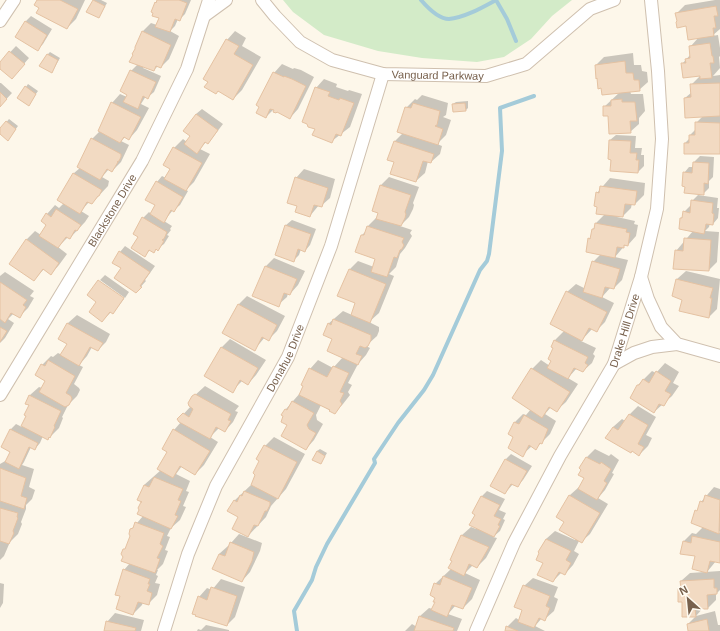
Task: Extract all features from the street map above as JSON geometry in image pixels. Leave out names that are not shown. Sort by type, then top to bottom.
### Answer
[{"type":"street","points":[[0,21],[14,0]]},
{"type":"street","name":"Blackstone Drive","points":[[0,395],[142,161],[187,70],[209,0]]},
{"type":"street","points":[[204,16],[226,0]]},
{"type":"street","name":"Vanguard Parkway","points":[[262,0],[300,42],[332,60],[383,74],[486,76],[526,64],[593,4],[614,0]]},
{"type":"street","name":"Drake Hill Drive","points":[[476,631],[514,544],[560,456],[614,364],[641,277],[656,209],[662,139],[658,71],[651,0]]},
{"type":"street","name":"Donahue Drive","points":[[164,631],[188,554],[216,486],[288,357],[331,246],[383,74]]},
{"type":"street","points":[[641,277],[648,299],[661,326],[677,344]]},
{"type":"street","points":[[614,364],[634,353],[652,347],[677,344],[720,356]]},
{"type":"green space","points":[[283,0],[572,0],[552,16],[531,39],[504,57],[477,62],[422,58],[378,51],[324,35],[293,12]]},
{"type":"building","points":[[37,0],[60,0],[78,9],[67,29],[36,13],[39,8],[34,5]]},
{"type":"building","points":[[93,0],[105,6],[99,18],[86,12]]},
{"type":"building","points":[[157,0],[179,0],[187,3],[180,21],[175,19],[170,32],[155,27],[159,18],[152,16],[153,13],[151,12]]},
{"type":"building","points":[[716,6],[718,16],[714,16],[716,28],[713,28],[714,36],[688,40],[686,26],[677,28],[675,13]]},
{"type":"building","points":[[25,21],[47,35],[38,51],[15,37]]},
{"type":"building","points":[[142,31],[171,45],[161,68],[156,66],[154,71],[129,62]]},
{"type":"building","points":[[226,39],[239,46],[234,54],[253,65],[233,100],[218,91],[216,94],[204,87],[208,82],[203,79]]},
{"type":"building","points":[[710,43],[714,63],[710,63],[712,78],[700,79],[700,76],[683,78],[681,63],[686,63],[685,59],[690,58],[689,46]]},
{"type":"building","points":[[9,51],[25,64],[12,79],[0,69],[0,62]]},
{"type":"building","points":[[47,54],[58,60],[52,73],[39,66]]},
{"type":"building","points":[[625,61],[626,73],[633,73],[634,80],[639,80],[640,91],[602,95],[601,88],[598,89],[595,65]]},
{"type":"building","points":[[130,70],[156,82],[148,99],[143,96],[138,109],[123,102],[127,95],[120,91]]},
{"type":"building","points":[[273,72],[306,86],[290,119],[277,112],[273,112],[274,110],[270,109],[266,118],[256,113],[259,107],[256,105]]},
{"type":"building","points":[[720,83],[720,116],[685,118],[684,98],[691,97],[690,84]]},
{"type":"building","points":[[25,86],[36,94],[29,106],[17,98]]},
{"type":"building","points":[[315,87],[330,92],[328,96],[354,103],[341,136],[336,134],[332,143],[312,135],[315,129],[308,127],[307,124],[302,122]]},
{"type":"building","points":[[0,92],[7,99],[0,107]]},
{"type":"building","points":[[622,99],[622,102],[635,102],[637,121],[630,121],[631,133],[609,134],[608,116],[603,116],[603,106],[611,106],[611,100]]},
{"type":"building","points":[[111,102],[141,117],[129,140],[124,137],[120,143],[98,131]]},
{"type":"building","points":[[413,103],[440,111],[437,125],[435,126],[443,129],[438,145],[397,132],[405,107],[411,108]]},
{"type":"building","points":[[465,103],[466,111],[453,112],[452,104]]},
{"type":"building","points":[[196,114],[218,130],[208,144],[205,142],[197,154],[184,144],[190,136],[183,131]]},
{"type":"building","points":[[6,121],[16,129],[8,141],[0,134],[0,128]]},
{"type":"building","points":[[695,122],[720,123],[720,154],[684,154],[684,143],[689,143],[689,135],[695,135]]},
{"type":"building","points":[[91,138],[121,154],[119,161],[112,172],[107,169],[100,180],[77,167]]},
{"type":"building","points":[[609,140],[631,141],[630,153],[637,153],[636,160],[639,160],[638,173],[610,171],[611,160],[608,159]]},
{"type":"building","points":[[394,141],[434,154],[431,163],[423,161],[416,182],[390,174],[394,162],[387,160]]},
{"type":"building","points":[[173,147],[202,163],[186,191],[164,179],[170,169],[163,165]]},
{"type":"building","points":[[693,162],[709,163],[708,184],[704,183],[704,195],[684,193],[685,187],[682,186],[683,172],[692,173]]},
{"type":"building","points":[[73,173],[102,190],[92,204],[87,202],[80,214],[57,200]]},
{"type":"building","points":[[295,177],[328,188],[322,207],[314,205],[310,217],[295,212],[297,206],[287,203]]},
{"type":"building","points":[[156,181],[183,197],[174,212],[171,210],[164,223],[150,214],[155,205],[145,200]]},
{"type":"building","points":[[380,185],[411,195],[405,212],[405,218],[401,226],[376,219],[378,213],[372,211]]},
{"type":"building","points":[[600,186],[637,191],[635,205],[625,204],[623,217],[596,214],[597,207],[594,206],[596,192],[599,193]]},
{"type":"building","points":[[691,200],[713,203],[713,225],[706,224],[704,234],[679,229],[680,218],[682,218],[683,211],[690,213]]},
{"type":"building","points":[[56,209],[81,225],[77,231],[75,230],[70,239],[66,237],[58,248],[39,236],[46,225],[41,221],[46,213],[51,217]]},
{"type":"building","points":[[142,217],[167,232],[158,251],[156,249],[154,253],[149,250],[145,257],[131,248],[138,237],[133,234]]},
{"type":"building","points":[[595,223],[627,229],[626,232],[630,233],[628,246],[624,245],[624,248],[617,247],[615,258],[586,252],[588,238],[590,239]]},
{"type":"building","points":[[285,225],[311,234],[305,252],[298,249],[294,262],[275,255]]},
{"type":"building","points":[[367,226],[404,238],[402,242],[404,245],[397,258],[394,257],[387,277],[371,272],[375,259],[355,252],[361,235],[364,235]]},
{"type":"building","points":[[684,238],[711,240],[709,271],[673,269],[675,250],[683,251]]},
{"type":"building","points":[[26,239],[59,263],[51,275],[43,269],[34,281],[9,264]]},
{"type":"building","points":[[119,251],[150,272],[140,286],[142,287],[136,293],[114,278],[121,268],[112,263]]},
{"type":"building","points":[[592,261],[620,269],[614,289],[605,287],[602,298],[583,292]]},
{"type":"building","points":[[265,266],[297,279],[290,295],[284,293],[279,307],[252,296]]},
{"type":"building","points":[[349,269],[386,284],[370,323],[351,315],[355,303],[337,296]]},
{"type":"building","points":[[676,279],[713,288],[710,298],[712,298],[709,318],[679,311],[682,300],[672,296]]},
{"type":"building","points":[[98,280],[124,298],[113,314],[110,312],[102,322],[89,312],[96,302],[87,295]]},
{"type":"building","points":[[0,282],[27,300],[23,305],[26,307],[20,318],[11,313],[5,323],[0,319]]},
{"type":"building","points":[[566,291],[607,312],[597,332],[589,328],[582,341],[550,324]]},
{"type":"building","points":[[238,304],[277,325],[269,341],[262,337],[255,351],[222,333]]},
{"type":"building","points":[[333,319],[371,335],[371,340],[368,346],[365,348],[360,346],[356,354],[362,356],[358,365],[327,351],[332,339],[323,335],[328,323],[331,325]]},
{"type":"building","points":[[67,323],[103,343],[98,351],[90,347],[79,366],[60,355],[67,344],[58,339]]},
{"type":"building","points":[[0,327],[7,331],[0,342]]},
{"type":"building","points":[[554,340],[588,357],[585,363],[588,365],[583,372],[574,368],[568,379],[547,368],[551,361],[548,359],[553,348],[551,347]]},
{"type":"building","points":[[221,347],[258,368],[248,385],[240,380],[233,393],[204,376]]},
{"type":"building","points":[[48,360],[75,376],[66,393],[71,396],[72,399],[69,405],[65,407],[39,392],[45,381],[35,375],[41,364],[45,366]]},
{"type":"building","points":[[333,366],[349,373],[340,392],[344,393],[340,401],[342,404],[335,414],[329,411],[330,410],[299,395],[303,386],[301,385],[309,368],[327,377]]},
{"type":"building","points":[[531,368],[570,392],[557,412],[549,407],[542,418],[512,398]]},
{"type":"building","points":[[656,371],[671,381],[665,391],[671,394],[664,406],[659,404],[654,413],[630,398],[637,385],[639,385],[643,379],[649,383]]},
{"type":"building","points":[[195,394],[231,414],[228,420],[231,421],[225,432],[216,427],[210,439],[179,422],[177,419],[183,413],[189,417],[193,409],[188,403]]},
{"type":"building","points":[[29,395],[61,411],[48,440],[21,426],[29,405],[25,404]]},
{"type":"building","points":[[292,401],[314,413],[307,425],[309,429],[316,433],[306,450],[281,436],[287,425],[281,422],[283,416],[281,415],[285,409],[287,410]]},
{"type":"building","points":[[629,414],[648,425],[638,444],[644,447],[639,456],[605,438],[613,427],[618,430]]},
{"type":"building","points":[[524,415],[548,429],[542,444],[540,443],[536,450],[529,445],[523,457],[508,448],[513,437],[508,434],[514,422],[519,424]]},
{"type":"building","points":[[10,429],[38,443],[35,450],[29,447],[19,469],[5,462],[10,452],[1,447]]},
{"type":"building","points":[[173,429],[210,451],[195,475],[180,466],[173,478],[157,469],[167,452],[162,449]]},
{"type":"building","points":[[264,445],[297,462],[278,499],[251,485],[255,475],[253,473],[259,461],[256,459]]},
{"type":"building","points":[[317,451],[325,456],[321,464],[312,460]]},
{"type":"building","points":[[586,457],[600,464],[601,462],[611,469],[604,481],[607,483],[597,500],[578,489],[584,478],[578,475],[581,470],[579,468]]},
{"type":"building","points":[[505,459],[527,471],[518,487],[511,484],[505,494],[490,486]]},
{"type":"building","points":[[0,468],[26,478],[21,496],[27,498],[24,509],[0,501]]},
{"type":"building","points":[[154,477],[183,489],[178,500],[181,501],[175,515],[178,516],[171,529],[137,514],[139,510],[138,508],[142,502],[137,500],[144,485],[149,487]]},
{"type":"building","points":[[244,491],[270,502],[267,511],[265,511],[258,526],[254,525],[248,537],[232,529],[238,517],[227,511],[234,500],[237,502],[240,495],[242,496]]},
{"type":"building","points":[[569,495],[600,513],[582,543],[559,530],[564,522],[556,517]]},
{"type":"building","points":[[705,495],[720,500],[719,534],[691,523],[695,510],[697,511],[700,501],[703,502]]},
{"type":"building","points":[[481,496],[500,505],[494,516],[501,519],[498,525],[500,526],[494,537],[469,525],[475,515],[472,513]]},
{"type":"building","points":[[0,508],[18,513],[18,518],[13,531],[14,533],[9,544],[0,541]]},
{"type":"building","points":[[135,522],[164,533],[160,544],[163,546],[157,558],[160,559],[155,573],[121,561],[123,557],[121,554],[123,549],[125,549],[130,536],[130,529],[133,528]]},
{"type":"building","points":[[461,535],[489,547],[477,568],[469,564],[464,576],[448,568]]},
{"type":"building","points":[[692,536],[720,542],[720,563],[710,561],[707,573],[692,569],[695,556],[680,554],[683,541],[691,543]]},
{"type":"building","points":[[546,539],[571,551],[566,560],[571,563],[565,575],[559,572],[553,582],[537,575],[543,563],[536,560],[539,553],[538,552]]},
{"type":"building","points":[[230,542],[254,552],[252,561],[242,582],[212,569],[219,554],[225,556]]},
{"type":"building","points":[[123,569],[150,579],[148,584],[150,584],[147,591],[152,593],[149,605],[138,602],[133,615],[116,609],[120,596],[115,595]]},
{"type":"building","points":[[443,576],[472,588],[463,609],[452,605],[447,617],[431,610],[435,602],[433,602],[435,598],[430,595],[434,583],[440,585]]},
{"type":"building","points":[[714,579],[714,588],[717,588],[717,594],[707,595],[708,609],[695,609],[696,617],[682,617],[682,602],[678,602],[678,588],[681,589],[680,581]]},
{"type":"building","points":[[523,585],[550,596],[546,606],[550,608],[545,621],[539,618],[534,628],[518,622],[522,610],[514,607]]},
{"type":"building","points":[[211,587],[237,596],[227,626],[192,614],[198,596],[207,600]]},
{"type":"building","points":[[419,616],[454,628],[453,631],[414,631]]},
{"type":"building","points":[[707,619],[709,631],[688,631],[687,624]]},
{"type":"building","points":[[106,621],[136,628],[135,631],[104,631]]},
{"type":"building","points":[[506,626],[518,631],[505,631]]},
{"type":"waterway","points":[[421,0],[437,15],[449,19],[467,14],[496,0]]},
{"type":"waterway","points":[[496,0],[507,19],[516,41]]},
{"type":"waterway","points":[[297,631],[294,611],[312,580],[316,567],[327,544],[375,463],[374,459],[398,423],[424,390],[433,375],[480,270],[487,261],[502,151],[500,108],[534,96]]}]
